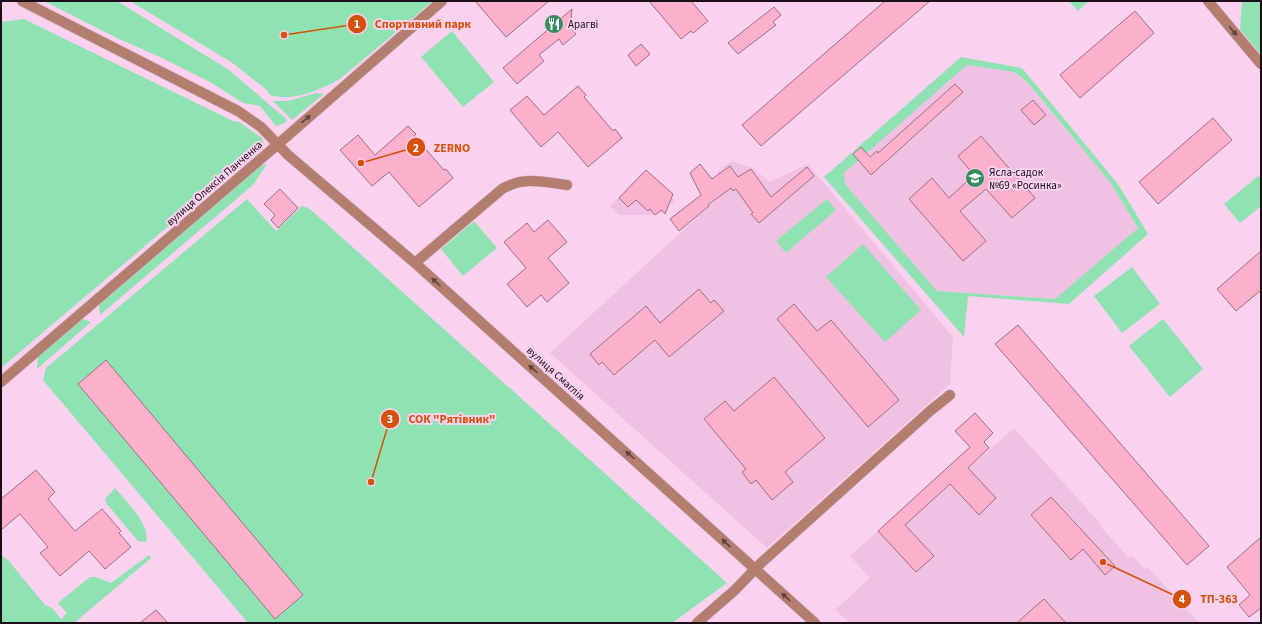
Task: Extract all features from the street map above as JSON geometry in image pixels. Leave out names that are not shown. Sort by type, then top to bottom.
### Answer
[{"type":"street","name":"вулиця Смаглія","points":[[22,1],[238,111],[261,127],[277,145],[415,263],[663,484],[815,623]]},
{"type":"street","name":"вулиця Олексія Панченка","points":[[1,382],[442,1]]},
{"type":"street","points":[[1208,1],[1261,64]]},
{"type":"street","points":[[415,263],[502,189],[514,182],[529,181],[567,186]]},
{"type":"street","points":[[697,623],[736,590],[755,569],[930,411],[950,395]]},
{"type":"shaded area","name":"Ясла-садок №69 «Росинка»","points":[[967,65],[1014,72],[1026,82],[1110,182],[1138,228],[1055,299],[937,291],[845,184],[844,173]]},
{"type":"shaded area","points":[[731,161],[752,168],[770,182],[808,164],[953,337],[950,384],[767,548],[550,353],[730,187],[717,172]]},
{"type":"shaded area","points":[[645,170],[676,201],[656,215],[619,215],[610,206]]},
{"type":"shaded area","points":[[1014,428],[1099,522],[1100,526],[1128,557],[1133,556],[1144,569],[1148,567],[1199,623],[850,623],[835,610],[870,578],[850,556],[959,457],[969,468]]},
{"type":"green space","points":[[44,1],[117,1],[229,70],[285,118],[287,122],[276,126],[260,106],[243,103],[210,82],[160,57],[119,39]]},
{"type":"green space","points":[[130,1],[433,1],[340,79],[306,94],[279,97],[270,95],[267,90],[231,62]]},
{"type":"green space","points":[[1069,1],[1089,1],[1078,11]]},
{"type":"green space","points":[[1242,1],[1261,1],[1261,55],[1240,29]]},
{"type":"green space","points":[[24,19],[233,121],[239,122],[262,138],[264,145],[1,368],[1,22]]},
{"type":"green space","points":[[452,31],[494,82],[463,107],[421,57]]},
{"type":"green space","points":[[961,57],[1022,68],[1118,184],[1148,234],[1069,304],[968,296],[964,337],[824,177]],"holes":[[[967,65],[1014,72],[1027,82],[1110,182],[1138,228],[1055,299],[937,291],[845,184],[844,173]]]},
{"type":"green space","points":[[316,93],[324,94],[292,120],[273,101],[288,101]]},
{"type":"green space","points":[[267,164],[253,185],[100,315],[99,305],[260,166]]},
{"type":"green space","points":[[1258,176],[1261,179],[1261,206],[1240,223],[1224,204]]},
{"type":"green space","points":[[247,199],[276,231],[302,206],[310,209],[727,583],[672,623],[248,623],[43,380],[46,368]]},
{"type":"green space","points":[[827,199],[836,210],[786,253],[776,241]]},
{"type":"green space","points":[[474,221],[497,248],[463,276],[441,249]]},
{"type":"green space","points":[[863,244],[921,310],[885,342],[826,277]]},
{"type":"green space","points":[[1132,267],[1160,304],[1122,333],[1094,296]]},
{"type":"green space","points":[[83,319],[91,322],[37,369],[38,356]]},
{"type":"green space","points":[[1163,319],[1203,369],[1170,397],[1129,346]]},
{"type":"green space","points":[[115,488],[131,506],[141,521],[147,535],[146,542],[138,541],[106,503],[105,499]]},
{"type":"green space","points":[[1,555],[8,560],[45,605],[52,608],[61,619],[67,613],[58,603],[90,577],[96,577],[111,583],[149,555],[151,558],[74,623],[1,623]]},
{"type":"building","points":[[475,1],[549,1],[506,37]]},
{"type":"building","points":[[649,1],[691,1],[708,21],[693,33],[691,31],[681,39]]},
{"type":"building","points":[[885,1],[930,1],[761,146],[742,125]]},
{"type":"building","points":[[774,7],[781,15],[773,22],[776,25],[738,54],[728,43]]},
{"type":"building","points":[[572,9],[570,27],[576,34],[563,45],[559,39],[539,55],[544,61],[517,84],[503,68]]},
{"type":"building","points":[[1135,11],[1154,33],[1080,98],[1060,75]]},
{"type":"building","points":[[641,44],[650,54],[636,66],[628,55]]},
{"type":"building","points":[[955,84],[963,92],[871,175],[853,154],[861,147],[870,157],[877,151],[878,153]]},
{"type":"building","points":[[578,86],[586,95],[584,97],[613,131],[615,129],[622,138],[588,167],[558,132],[541,147],[510,110],[527,96],[544,115]]},
{"type":"building","points":[[1033,100],[1046,115],[1034,125],[1021,110]]},
{"type":"building","points":[[1213,118],[1232,140],[1158,204],[1139,182]]},
{"type":"building","points":[[408,126],[416,134],[414,136],[453,178],[419,207],[389,172],[372,186],[340,150],[358,135],[375,155]]},
{"type":"building","points":[[981,136],[1035,198],[1012,218],[986,189],[960,211],[986,241],[963,261],[909,199],[932,178],[949,198],[974,175],[958,156]]},
{"type":"building","points":[[700,164],[712,179],[730,166],[738,177],[751,169],[771,197],[807,167],[814,176],[759,223],[751,214],[753,213],[736,189],[733,191],[731,188],[708,205],[709,206],[679,231],[670,219],[701,195],[690,173]]},
{"type":"building","points":[[646,170],[673,194],[665,214],[662,210],[655,215],[650,209],[648,211],[636,200],[628,207],[619,198]]},
{"type":"building","points":[[280,189],[298,208],[278,228],[271,220],[275,215],[264,204]]},
{"type":"building","points":[[548,220],[567,242],[548,258],[569,283],[547,302],[541,295],[527,307],[507,284],[526,268],[504,242],[527,223],[534,232]]},
{"type":"building","points":[[1261,251],[1261,290],[1236,311],[1217,289]]},
{"type":"building","points":[[699,289],[711,303],[714,300],[724,311],[669,357],[655,340],[614,375],[602,362],[599,365],[590,354],[646,306],[660,323]]},
{"type":"building","points":[[794,304],[817,331],[831,320],[899,400],[868,427],[777,319]]},
{"type":"building","points":[[1018,325],[1209,546],[1187,565],[995,344]]},
{"type":"building","points":[[106,360],[303,595],[275,619],[78,384]]},
{"type":"building","points":[[774,377],[825,438],[785,472],[793,482],[772,500],[756,480],[751,484],[742,472],[746,469],[704,419],[725,401],[734,411]]},
{"type":"building","points":[[975,413],[993,433],[984,442],[989,448],[968,468],[996,498],[979,515],[950,484],[905,525],[934,556],[916,572],[878,531],[970,447],[955,431]]},
{"type":"building","points":[[36,470],[55,492],[48,499],[75,531],[102,509],[121,531],[119,533],[131,547],[105,569],[89,551],[60,576],[40,553],[48,547],[20,514],[1,530],[1,499]]},
{"type":"building","points":[[1051,497],[1115,566],[1105,575],[1083,549],[1071,560],[1031,515]]},
{"type":"building","points":[[1261,537],[1261,608],[1249,617],[1239,605],[1250,595],[1227,567]]},
{"type":"building","points":[[1044,599],[1066,623],[1017,623],[1031,610]]},
{"type":"building","points":[[156,610],[168,623],[140,623]]},
{"type":"place","name":"Арагві","points":[[554,24]]},
{"type":"place","name":"Спортивний парк","points":[[284,35]]},
{"type":"place","name":"ZERNO","points":[[361,163]]},
{"type":"place","name":"Ясла-садок №69 «Росинка»","points":[[975,178]]},
{"type":"place","name":"СОК \"Рятівник\"","points":[[371,482]]},
{"type":"place","name":"ТП-363","points":[[1103,562]]}]
